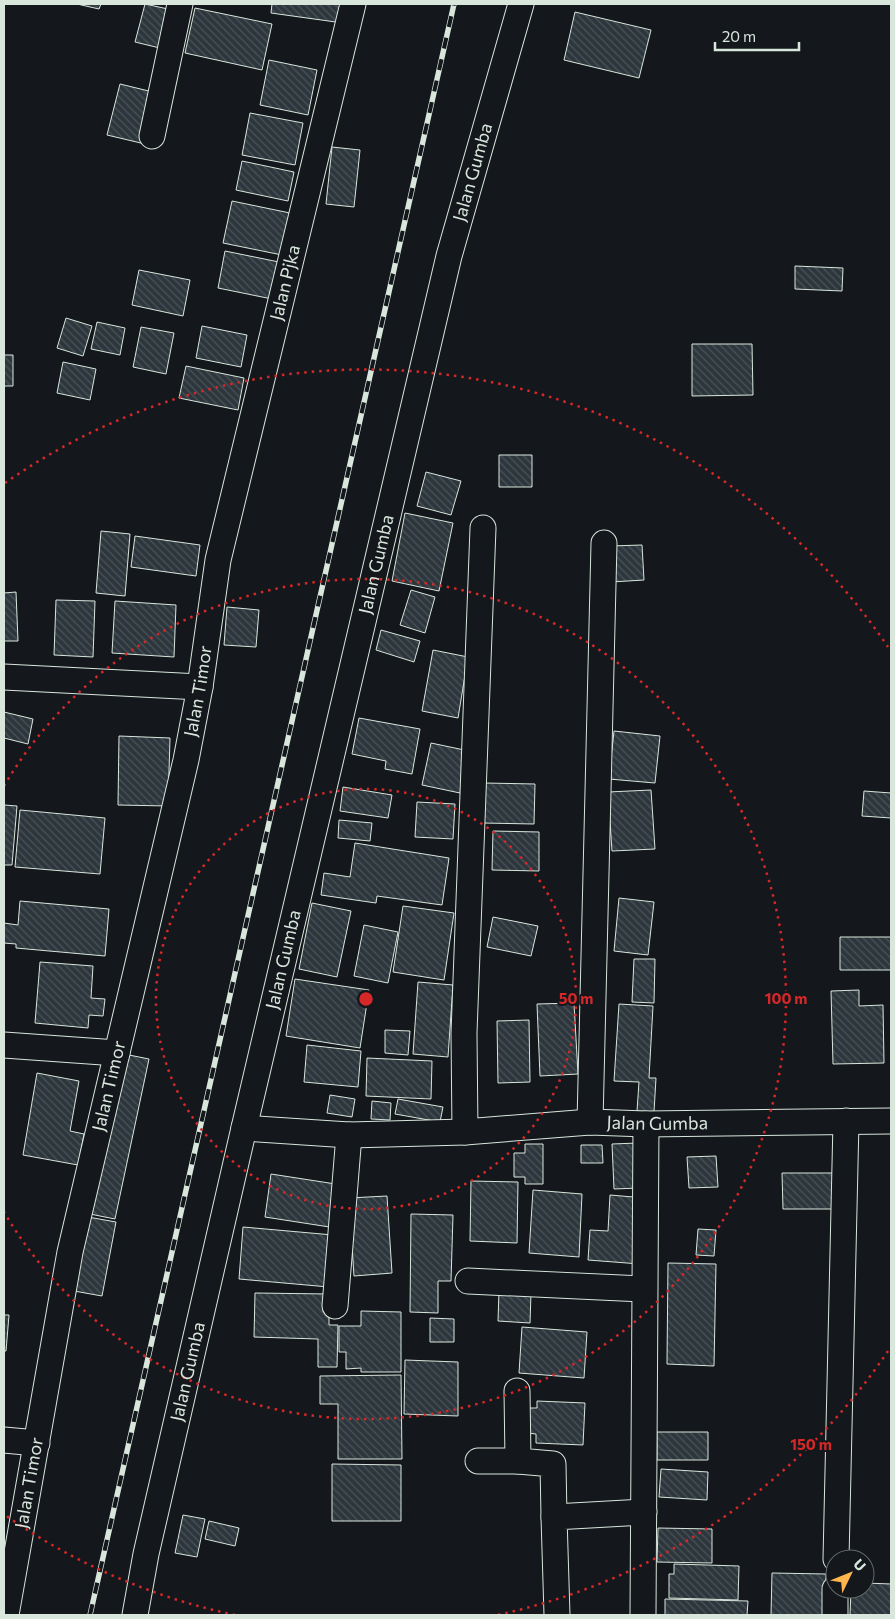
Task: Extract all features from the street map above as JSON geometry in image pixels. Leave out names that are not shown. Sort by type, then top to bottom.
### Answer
[{"type":"street","points":[[152,136],[180,4]]},
{"type":"street","name":"Jalan Pjka","points":[[218,560],[352,4]]},
{"type":"street","name":"Jalan Gumba","points":[[135,1615],[146,1554],[244,1128],[449,256],[521,4]]},
{"type":"street","points":[[464,1132],[464,1033],[482,528]]},
{"type":"street","points":[[590,1122],[604,543]]},
{"type":"street","name":"Jalan Timor","points":[[6,1615],[70,1252],[186,760],[200,687],[218,560]]},
{"type":"street","points":[[4,677],[200,687]]},
{"type":"street","points":[[4,1045],[117,1053]]},
{"type":"street","points":[[836,1549],[846,1121]]},
{"type":"street","name":"Jalan Gumba","points":[[244,1128],[349,1135],[464,1132],[590,1122],[646,1124],[891,1121]]},
{"type":"street","points":[[643,1615],[646,1124]]},
{"type":"street","points":[[335,1306],[349,1135]]},
{"type":"street","points":[[468,1280],[644,1289]]},
{"type":"street","points":[[517,1391],[518,1461]]},
{"type":"street","points":[[4,1440],[37,1443]]},
{"type":"street","points":[[478,1462],[518,1461],[553,1464],[557,1615]]},
{"type":"street","points":[[554,1517],[644,1512]]},
{"type":"street","points":[[835,1599],[835,1615]]},
{"type":"building","points":[[77,4],[101,4],[99,9]]},
{"type":"building","points":[[145,4],[177,11],[168,50],[135,42]]},
{"type":"building","points":[[272,4],[345,4],[343,23],[271,13]]},
{"type":"building","points":[[195,8],[272,24],[262,70],[185,53]]},
{"type":"building","points":[[575,12],[651,30],[639,78],[564,60]]},
{"type":"building","points":[[269,60],[317,70],[308,115],[260,105]]},
{"type":"building","points":[[120,84],[157,93],[145,144],[107,135]]},
{"type":"building","points":[[250,113],[303,123],[295,165],[242,155]]},
{"type":"building","points":[[332,147],[360,150],[354,207],[326,204]]},
{"type":"building","points":[[242,161],[294,172],[288,201],[236,190]]},
{"type":"building","points":[[232,201],[290,213],[282,255],[223,243]]},
{"type":"building","points":[[225,251],[279,262],[272,299],[218,288]]},
{"type":"building","points":[[795,266],[843,268],[842,291],[795,289]]},
{"type":"building","points":[[139,270],[190,280],[183,316],[132,305]]},
{"type":"building","points":[[66,318],[92,326],[83,356],[57,348]]},
{"type":"building","points":[[97,322],[125,328],[120,355],[91,349]]},
{"type":"building","points":[[202,326],[247,335],[241,367],[196,358]]},
{"type":"building","points":[[141,327],[174,333],[166,374],[133,367]]},
{"type":"building","points":[[692,344],[752,344],[753,395],[692,396]]},
{"type":"building","points":[[4,355],[13,355],[13,386],[4,386]]},
{"type":"building","points":[[63,362],[96,369],[90,400],[57,393]]},
{"type":"building","points":[[186,366],[244,378],[238,410],[179,398]]},
{"type":"building","points":[[499,455],[532,455],[532,487],[499,487]]},
{"type":"building","points":[[426,472],[461,481],[451,515],[417,506]]},
{"type":"building","points":[[405,513],[453,523],[439,591],[392,581]]},
{"type":"building","points":[[101,531],[130,534],[125,596],[96,593]]},
{"type":"building","points":[[135,536],[200,545],[196,576],[131,567]]},
{"type":"building","points":[[642,545],[644,580],[611,582],[610,546]]},
{"type":"building","points":[[411,590],[435,597],[425,633],[400,625]]},
{"type":"building","points":[[16,592],[18,641],[4,641],[4,593]]},
{"type":"building","points":[[56,600],[95,601],[93,657],[54,655]]},
{"type":"building","points":[[115,601],[176,605],[174,657],[112,653]]},
{"type":"building","points":[[227,607],[259,610],[256,647],[224,645]]},
{"type":"building","points":[[381,630],[420,641],[414,662],[376,650]]},
{"type":"building","points":[[433,650],[468,657],[458,718],[422,711]]},
{"type":"building","points":[[4,712],[33,719],[28,744],[4,738]]},
{"type":"building","points":[[359,718],[420,729],[412,774],[385,769],[386,761],[352,754]]},
{"type":"building","points":[[614,731],[660,736],[655,783],[609,779]]},
{"type":"building","points":[[119,736],[170,738],[168,806],[118,805]]},
{"type":"building","points":[[431,743],[469,751],[460,793],[422,785]]},
{"type":"building","points":[[484,783],[535,784],[534,824],[483,823]]},
{"type":"building","points":[[343,787],[392,795],[388,818],[340,811]]},
{"type":"building","points":[[651,790],[655,849],[612,851],[608,792]]},
{"type":"building","points":[[864,791],[891,793],[891,818],[862,816]]},
{"type":"building","points":[[417,802],[455,804],[453,839],[415,837]]},
{"type":"building","points":[[4,805],[17,806],[12,865],[4,865]]},
{"type":"building","points":[[20,810],[105,818],[100,874],[15,867]]},
{"type":"building","points":[[339,820],[372,823],[370,841],[338,838]]},
{"type":"building","points":[[493,831],[539,832],[539,871],[492,870]]},
{"type":"building","points":[[355,843],[449,858],[442,905],[377,896],[376,903],[321,895],[324,873],[350,877]]},
{"type":"building","points":[[619,898],[654,902],[648,955],[614,951]]},
{"type":"building","points":[[20,901],[109,909],[105,956],[16,948],[16,944],[4,943],[4,923],[18,925]]},
{"type":"building","points":[[312,903],[351,911],[337,977],[299,969]]},
{"type":"building","points":[[403,906],[454,913],[444,980],[393,972]]},
{"type":"building","points":[[493,917],[538,926],[531,956],[487,947]]},
{"type":"building","points":[[364,925],[398,932],[388,983],[354,976]]},
{"type":"building","points":[[840,937],[891,937],[891,970],[840,970]]},
{"type":"building","points":[[634,959],[655,959],[654,1003],[632,1002]]},
{"type":"building","points":[[40,962],[93,966],[91,998],[105,999],[103,1016],[89,1015],[88,1028],[35,1023]]},
{"type":"building","points":[[295,979],[369,990],[360,1048],[286,1036]]},
{"type":"building","points":[[418,982],[453,985],[448,1057],[413,1054]]},
{"type":"building","points":[[859,990],[859,1006],[883,1005],[884,1063],[833,1064],[831,991]]},
{"type":"building","points":[[574,1003],[578,1074],[540,1076],[537,1004]]},
{"type":"building","points":[[619,1004],[653,1006],[649,1078],[656,1078],[654,1112],[637,1111],[639,1082],[614,1081]]},
{"type":"building","points":[[529,1020],[530,1082],[498,1083],[497,1021]]},
{"type":"building","points":[[385,1030],[410,1031],[408,1055],[385,1053]]},
{"type":"building","points":[[307,1045],[361,1051],[358,1087],[304,1082]]},
{"type":"building","points":[[124,1054],[149,1059],[115,1219],[90,1214]]},
{"type":"building","points":[[367,1058],[432,1061],[431,1099],[366,1096]]},
{"type":"building","points":[[37,1073],[79,1081],[70,1131],[84,1134],[78,1165],[23,1155]]},
{"type":"building","points":[[330,1095],[355,1099],[352,1117],[327,1113]]},
{"type":"building","points":[[398,1099],[443,1107],[440,1122],[395,1114]]},
{"type":"building","points":[[372,1101],[391,1103],[390,1120],[371,1119]]},
{"type":"building","points":[[638,1143],[639,1188],[614,1189],[612,1144]]},
{"type":"building","points":[[525,1144],[543,1144],[543,1184],[525,1184],[525,1177],[514,1177],[514,1153],[525,1153]]},
{"type":"building","points":[[581,1145],[602,1145],[603,1163],[581,1163]]},
{"type":"building","points":[[716,1156],[718,1187],[689,1188],[687,1157]]},
{"type":"building","points":[[782,1173],[838,1173],[838,1209],[783,1209]]},
{"type":"building","points":[[271,1174],[342,1185],[336,1228],[265,1217]]},
{"type":"building","points":[[471,1181],[518,1182],[517,1243],[470,1241]]},
{"type":"building","points":[[533,1190],[582,1194],[579,1257],[529,1253]]},
{"type":"building","points":[[610,1195],[645,1198],[640,1264],[588,1260],[590,1230],[608,1231]]},
{"type":"building","points":[[387,1196],[392,1273],[354,1276],[349,1198]]},
{"type":"building","points":[[411,1214],[453,1215],[451,1281],[438,1281],[438,1313],[410,1312]]},
{"type":"building","points":[[88,1217],[116,1222],[102,1296],[74,1291]]},
{"type":"building","points":[[243,1227],[333,1235],[329,1287],[239,1279]]},
{"type":"building","points":[[698,1229],[716,1230],[714,1256],[696,1255]]},
{"type":"building","points":[[668,1263],[716,1264],[714,1366],[667,1364]]},
{"type":"building","points":[[499,1291],[531,1293],[530,1323],[498,1321]]},
{"type":"building","points":[[255,1293],[329,1294],[329,1325],[338,1325],[337,1367],[318,1367],[318,1339],[254,1337]]},
{"type":"building","points":[[361,1311],[401,1312],[401,1372],[361,1372],[361,1368],[346,1369],[346,1352],[339,1352],[339,1326],[361,1326]]},
{"type":"building","points":[[4,1315],[9,1315],[6,1351],[4,1351]]},
{"type":"building","points":[[430,1318],[454,1319],[454,1342],[430,1342]]},
{"type":"building","points":[[522,1327],[587,1332],[584,1378],[519,1373]]},
{"type":"building","points":[[405,1360],[458,1362],[458,1416],[404,1414]]},
{"type":"building","points":[[401,1375],[402,1459],[338,1459],[338,1404],[320,1404],[320,1376]]},
{"type":"building","points":[[537,1401],[585,1403],[583,1445],[536,1443],[536,1434],[526,1433],[527,1408],[537,1408]]},
{"type":"building","points":[[657,1432],[708,1432],[708,1460],[657,1460]]},
{"type":"building","points":[[332,1464],[401,1465],[401,1521],[332,1521]]},
{"type":"building","points":[[661,1469],[708,1472],[707,1500],[659,1497]]},
{"type":"building","points":[[183,1515],[205,1519],[197,1557],[175,1553]]},
{"type":"building","points":[[209,1521],[239,1528],[235,1546],[205,1539]]},
{"type":"building","points":[[658,1528],[712,1529],[712,1563],[657,1562]]},
{"type":"building","points":[[674,1564],[739,1566],[738,1600],[669,1598],[669,1574],[674,1574]]},
{"type":"building","points":[[772,1573],[825,1574],[825,1615],[771,1615]]},
{"type":"building","points":[[875,1583],[891,1584],[891,1615],[850,1615],[851,1599],[875,1599]]},
{"type":"building","points":[[665,1599],[748,1601],[747,1615],[665,1615]]},
{"type":"railway","points":[[90,1615],[454,4]]}]
